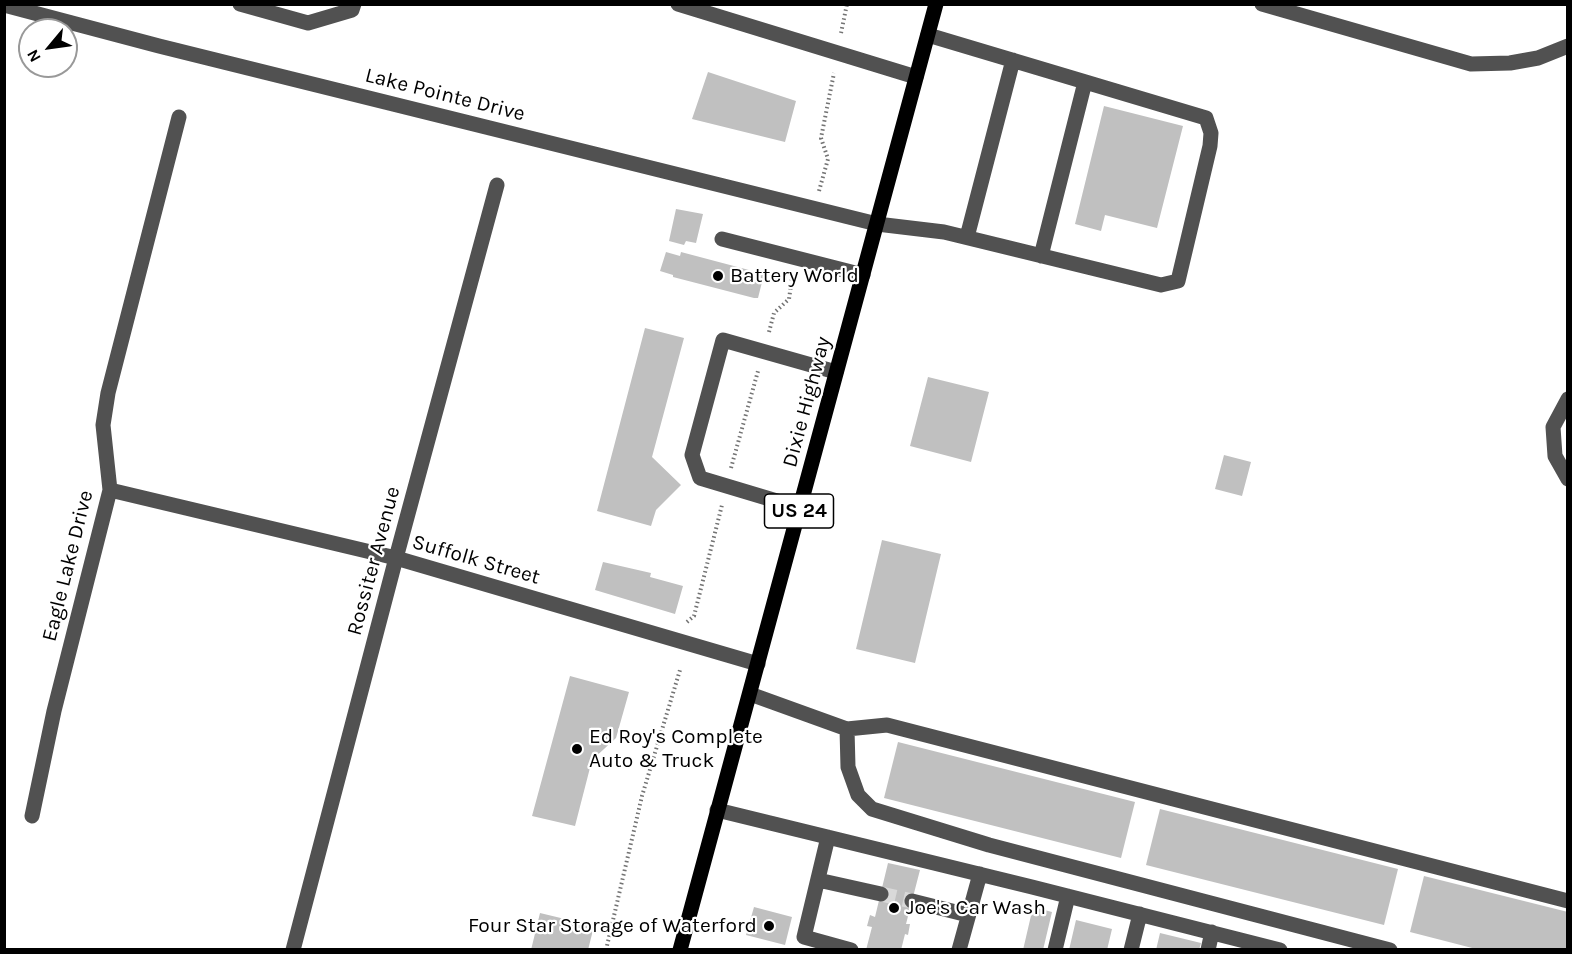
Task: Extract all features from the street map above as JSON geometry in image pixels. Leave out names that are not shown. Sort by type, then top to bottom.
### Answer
[{"type":"main road","name":"Dixie Highway","points":[[680,950],[936,4]]},
{"type":"street","points":[[240,4],[308,23],[352,10],[354,4]]},
{"type":"street","points":[[678,4],[916,77]]},
{"type":"street","points":[[1262,4],[1471,64],[1510,63],[1538,58],[1568,46]]},
{"type":"street","name":"Lake Pointe Drive","points":[[4,6],[877,224],[944,232],[1161,285],[1178,281],[1210,146],[1211,133],[1206,118],[1085,82]]},
{"type":"street","points":[[928,35],[1085,82],[1041,256]]},
{"type":"street","points":[[967,237],[1012,60]]},
{"type":"street","name":"Eagle Lake Drive","points":[[32,816],[54,711],[110,490],[103,425],[108,393],[179,117]]},
{"type":"street","name":"Rossiter Avenue","points":[[293,950],[497,185]]},
{"type":"street","points":[[722,239],[863,275]]},
{"type":"street","points":[[800,508],[700,478],[692,456],[723,340],[836,372]]},
{"type":"street","points":[[1568,399],[1554,427],[1555,456],[1568,479]]},
{"type":"street","name":"Suffolk Street","points":[[110,490],[396,558],[758,664]]},
{"type":"street","points":[[750,694],[847,729],[887,724],[1568,901]]},
{"type":"street","points":[[847,729],[848,767],[858,795],[872,809],[989,845],[1390,950]]},
{"type":"street","points":[[717,810],[1212,932],[1264,948],[1280,950]]},
{"type":"street","points":[[828,837],[804,937],[851,950]]},
{"type":"street","points":[[959,950],[980,874]]},
{"type":"street","points":[[818,880],[880,894]]},
{"type":"street","points":[[1055,950],[1068,896]]},
{"type":"street","points":[[912,901],[968,915]]},
{"type":"street","points":[[1131,950],[1140,914]]},
{"type":"street","points":[[1208,950],[1212,932]]},
{"type":"path","points":[[815,208],[828,159],[821,138],[847,4]]},
{"type":"path","points":[[685,623],[694,616],[774,313],[789,299],[798,259]]},
{"type":"path","points":[[606,950],[642,796],[680,670]]},
{"type":"building","points":[[708,72],[796,101],[785,142],[692,119]]},
{"type":"building","points":[[1104,106],[1183,126],[1157,228],[1105,215],[1101,231],[1075,224]]},
{"type":"building","points":[[676,209],[703,214],[696,243],[686,241],[684,245],[669,241]]},
{"type":"building","name":"Battery World","points":[[666,252],[680,256],[681,252],[764,274],[758,298],[673,277],[673,275],[660,271]]},
{"type":"building","points":[[645,328],[684,338],[652,457],[681,485],[656,510],[651,526],[597,511]]},
{"type":"building","points":[[928,377],[989,392],[971,462],[910,446]]},
{"type":"building","points":[[1224,455],[1251,462],[1242,496],[1215,489]]},
{"type":"building","points":[[882,540],[941,554],[915,663],[856,649]]},
{"type":"building","points":[[603,562],[651,573],[650,577],[683,586],[675,614],[595,590]]},
{"type":"building","name":"Ed Roy's Complete Auto & Truck","points":[[570,676],[629,692],[616,738],[592,760],[575,826],[532,816]]},
{"type":"building","points":[[898,742],[1135,802],[1121,858],[884,798]]},
{"type":"building","points":[[1160,809],[1398,869],[1384,925],[1146,865]]},
{"type":"building","name":"Joe's Car Wash","points":[[888,863],[920,870],[906,924],[910,924],[908,935],[905,934],[901,950],[866,950],[872,927],[867,926],[870,915],[875,917]]},
{"type":"building","points":[[1424,876],[1568,912],[1568,950],[1480,950],[1410,932]]},
{"type":"building","name":"Four Star Storage of Waterford","points":[[754,907],[792,917],[785,945],[746,935]]},
{"type":"building","points":[[1033,907],[1052,912],[1043,950],[1023,950]]},
{"type":"building","points":[[540,913],[594,926],[588,950],[531,950]]},
{"type":"building","points":[[1076,920],[1112,929],[1107,950],[1069,950]]},
{"type":"building","points":[[1160,933],[1201,943],[1199,950],[1156,950]]},
{"type":"tunnel","points":[[881,894],[912,901]]},
{"type":"place","name":"Battery World","points":[[718,276]]},
{"type":"place","name":"Ed Roy's Complete Auto & Truck","points":[[577,749]]},
{"type":"place","name":"Joe's Car Wash","points":[[894,908]]},
{"type":"place","name":"Four Star Storage of Waterford","points":[[769,926]]}]
